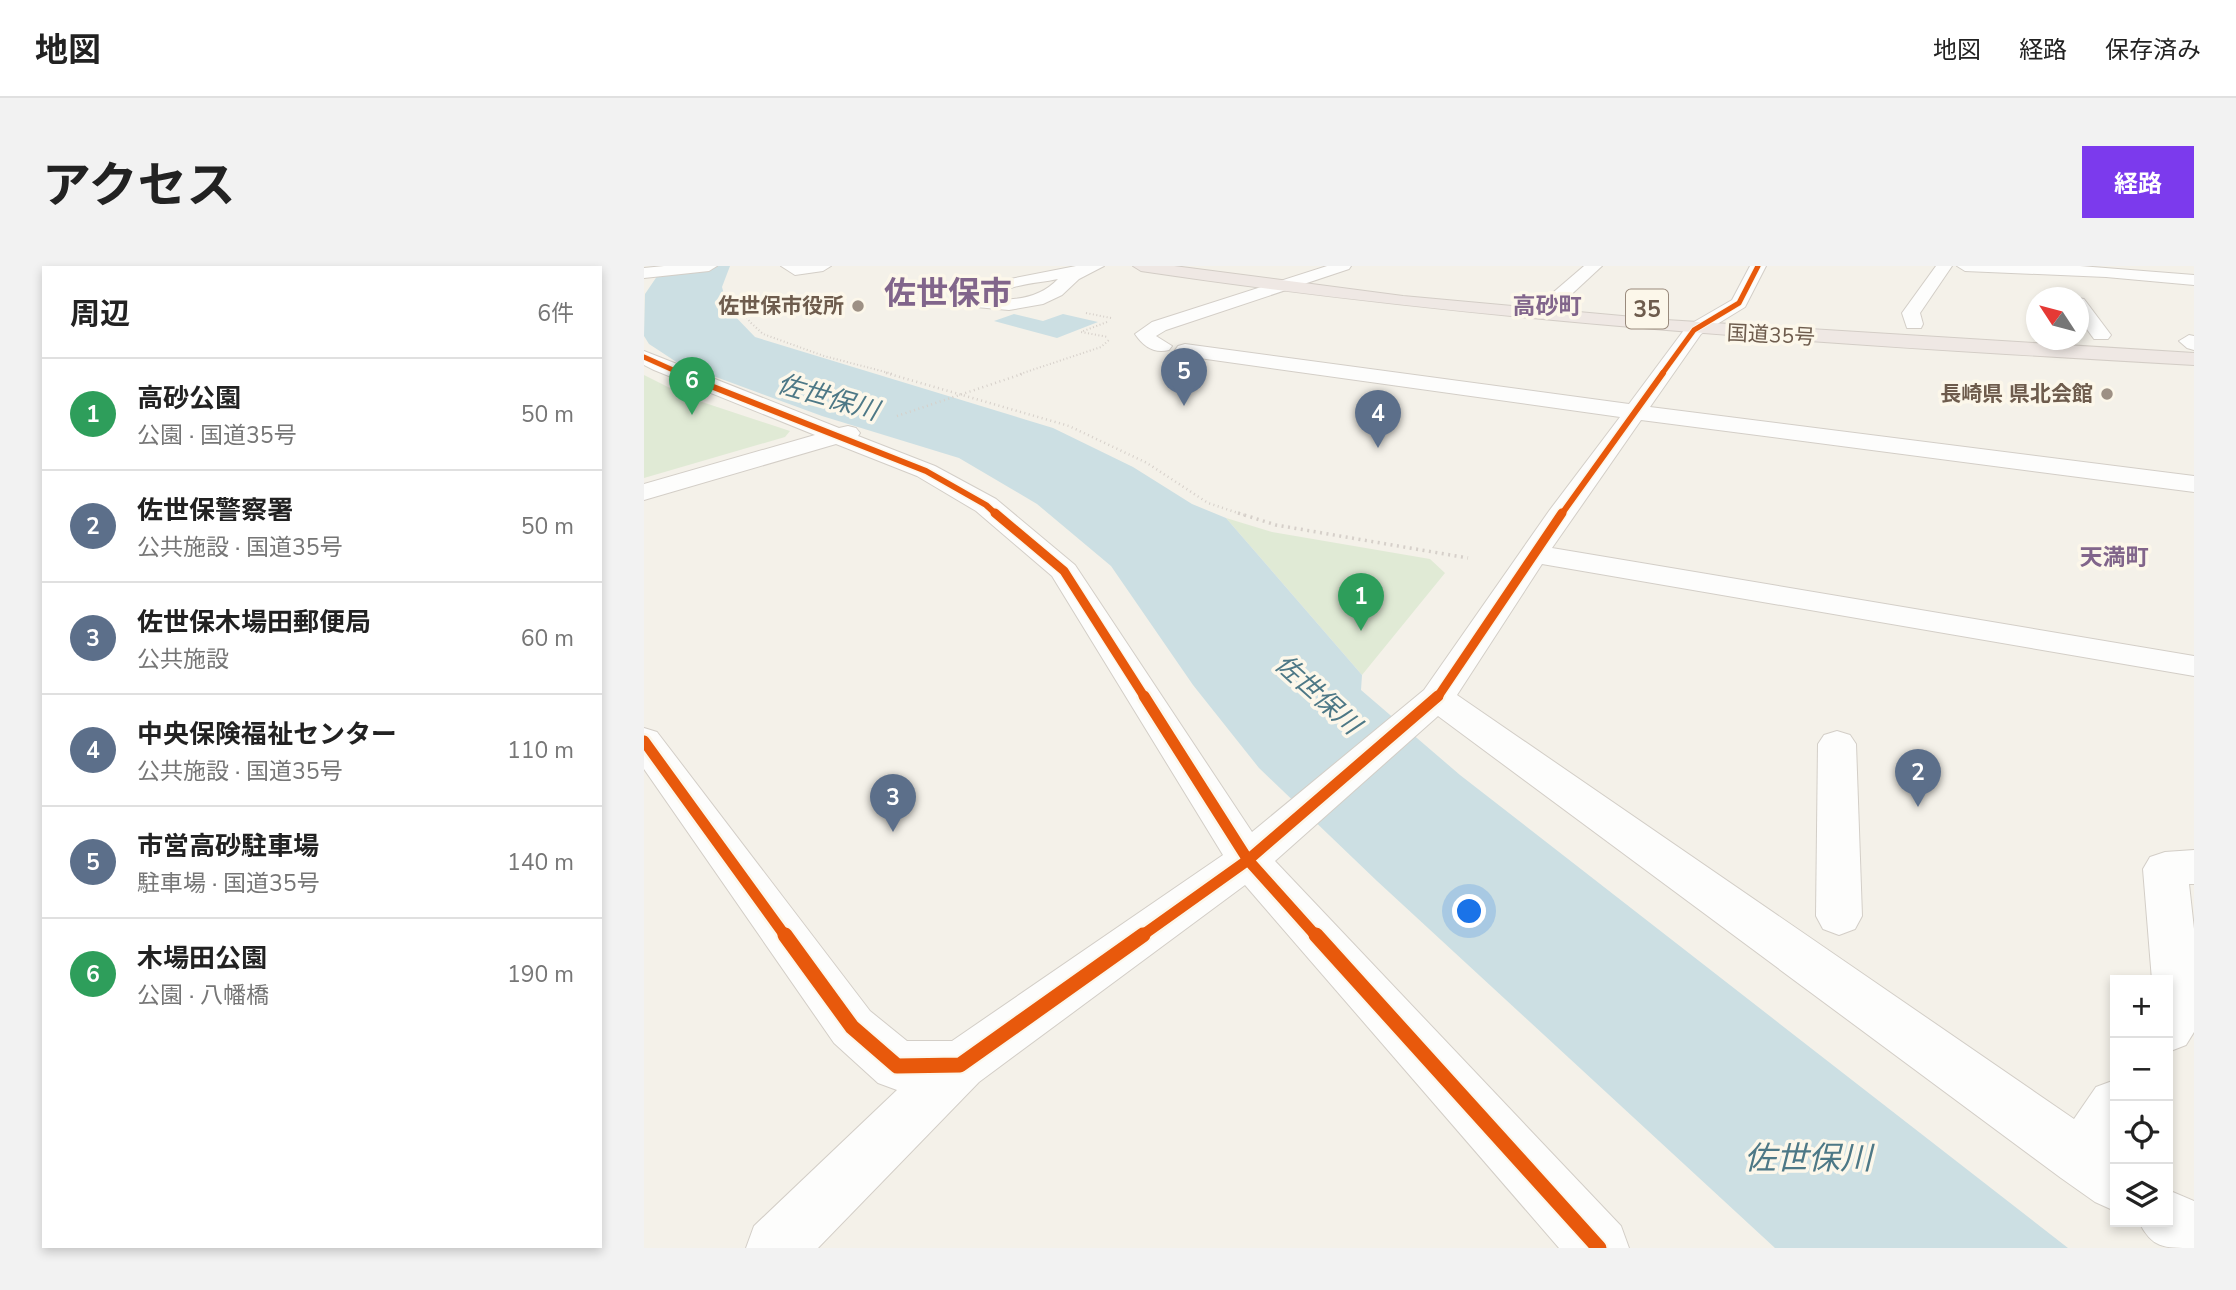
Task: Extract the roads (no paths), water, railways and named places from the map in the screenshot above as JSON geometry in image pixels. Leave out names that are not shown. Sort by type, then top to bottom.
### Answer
[{"type":"highway","name":"国道35号","points":[[1142,266],[1283,286],[1694,330],[2193,346]]},
{"type":"highway","name":"国道35号","points":[[1259,266],[1555,300],[1819,319]]},
{"type":"highway","name":"国道35号","points":[[2089,334],[2193,346]]},
{"type":"street","points":[[645,272],[709,266]]},
{"type":"street","points":[[789,266],[794,270],[823,266]]},
{"type":"street","points":[[1343,266],[1159,326],[1144,334],[1149,340],[1173,348],[1633,412],[2194,484]]},
{"type":"street","points":[[1555,300],[1594,266]]},
{"type":"street","points":[[776,1248],[960,1065],[1248,860],[1422,712],[1633,412],[1694,330],[1740,303],[1758,266]]},
{"type":"street","points":[[1914,324],[1911,313],[1944,266]]},
{"type":"street","points":[[1965,266],[2194,279]]},
{"type":"street","points":[[1093,267],[1072,276],[1054,293],[1030,301],[1000,307],[982,303],[990,291],[1010,284],[1093,267]]},
{"type":"street","points":[[2089,318],[2102,335]]},
{"type":"street","points":[[650,365],[849,433],[926,471],[986,505],[1064,570],[1248,860],[1599,1248]]},
{"type":"street","points":[[644,492],[849,433]]},
{"type":"street","points":[[1534,554],[2194,666]]},
{"type":"street","points":[[1422,712],[2098,1170],[2110,1125]]},
{"type":"street","points":[[644,741],[852,1027],[897,1066],[960,1065]]},
{"type":"street","points":[[1837,744],[1839,915]]},
{"type":"street","points":[[2173,1021],[2179,1012],[2165,869],[2194,867]]},
{"type":"street","points":[[2173,1223],[2194,1234]]},
{"type":"water","name":"佐世保川","points":[[664,266],[730,266],[722,287],[728,309],[755,337],[1053,428],[1133,467],[1192,504],[1226,518],[1362,675],[1361,690],[1460,775],[2068,1248],[1775,1248],[1377,881],[1259,768],[1193,685],[1111,566],[1037,504],[959,458],[822,416],[678,363],[649,344],[644,336],[645,294]]},
{"type":"water","points":[[1014,314],[1043,321],[1063,314],[1098,322],[1057,338],[994,321]]},
{"type":"place","name":"佐世保市役所","points":[[858,306]]},
{"type":"place","name":"長崎県 県北会館","points":[[2107,394]]},
{"type":"place","name":"市営高砂駐車場","points":[[1184,406]]},
{"type":"place","name":"木場田公園","points":[[692,415]]},
{"type":"place","name":"中央保険福祉センター","points":[[1378,448]]},
{"type":"place","name":"高砂公園","points":[[1361,631]]},
{"type":"place","name":"佐世保警察署","points":[[1918,807]]},
{"type":"place","name":"佐世保木場田郵便局","points":[[893,832]]},
{"type":"district","name":"佐世保市","points":[[948,293]]},
{"type":"district","name":"高砂町","points":[[1547,306]]},
{"type":"district","name":"天満町","points":[[2114,557]]}]
